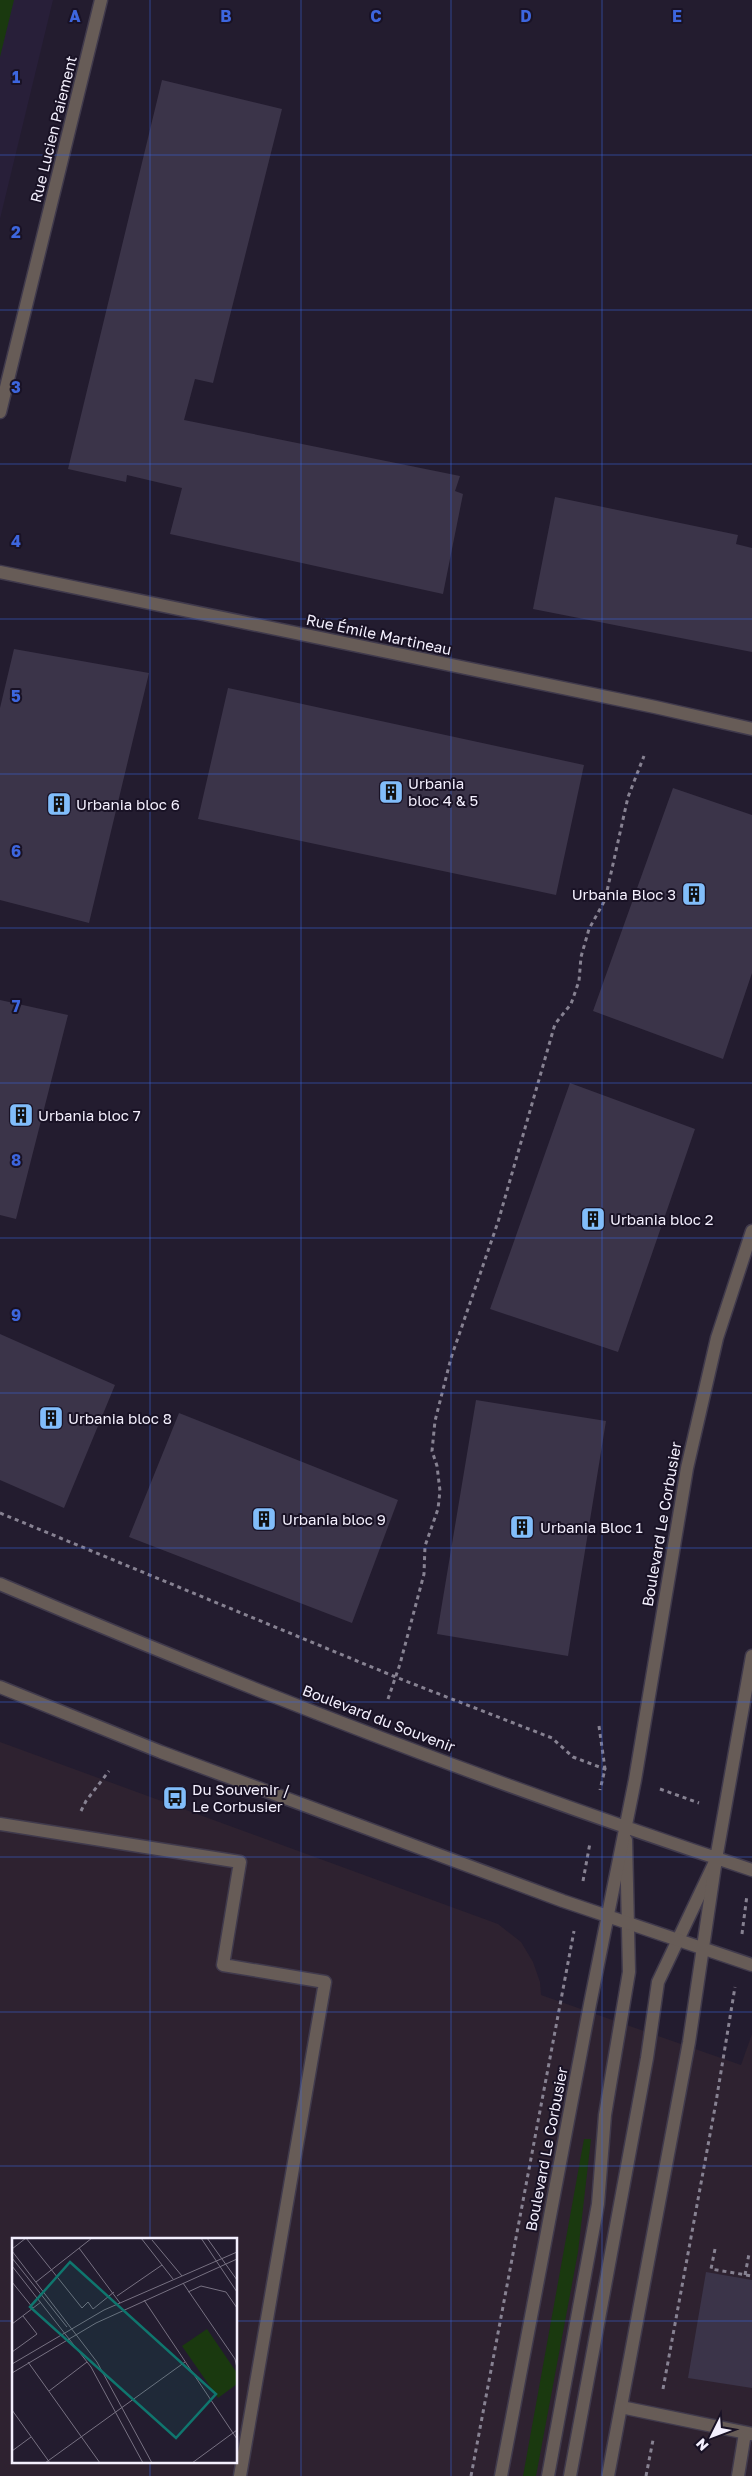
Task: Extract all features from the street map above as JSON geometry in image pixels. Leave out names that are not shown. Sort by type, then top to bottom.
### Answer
[{"type":"street","name":"Rue Lucien Paiement","points":[[0,412],[101,0]]},
{"type":"street","name":"Rue Émile Martineau","points":[[0,572],[655,707],[752,729]]},
{"type":"street","name":"Boulevard Le Corbusier","points":[[501,2476],[635,1780],[673,1541],[695,1430],[717,1338],[752,1231]]},
{"type":"street","name":"Boulevard du Souvenir","points":[[0,1584],[350,1726],[626,1828],[752,1870]]},
{"type":"street","points":[[608,2476],[689,2042],[716,1859],[752,1656]]},
{"type":"street","points":[[0,1686],[161,1752],[608,1915],[752,1965]]},
{"type":"street","points":[[0,1824],[240,1862],[223,1965],[325,1982],[240,2476]]},
{"type":"street","name":"Boulevard Le Corbusier","points":[[548,2476],[598,2204],[605,2115],[629,1972],[626,1828]]},
{"type":"street","points":[[570,2476],[647,2058],[658,1982],[716,1859]]},
{"type":"street","points":[[621,2407],[749,2434],[738,2476]]},
{"type":"path","points":[[388,1699],[424,1574],[425,1546],[438,1509],[440,1491],[437,1466],[432,1450],[432,1436],[451,1358],[498,1222],[555,1024],[570,1004],[579,981],[581,957],[589,929],[605,900],[628,797],[644,756]]},
{"type":"path","points":[[0,1513],[395,1676],[552,1738],[566,1750]]},
{"type":"path","points":[[76,1836],[79,1814],[86,1801],[109,1771]]},
{"type":"path","name":"Boulevard Le Corbusier","points":[[471,2476],[570,1951]]},
{"type":"path","points":[[666,2371],[732,2008]]},
{"type":"path","points":[[715,2249],[711,2269],[752,2276]]},
{"type":"path","points":[[745,2275],[749,2254]]},
{"type":"path","points":[[646,2476],[651,2451]]},
{"type":"shaded area","points":[[0,0],[53,0],[0,219]]},
{"type":"shaded area","points":[[0,1742],[498,1924],[521,1942],[533,1962],[540,1982],[541,1995],[741,2065],[752,2034],[752,2476],[0,2476]]},
{"type":"green space","points":[[0,0],[14,0],[0,57]]},
{"type":"green space","points":[[584,2139],[591,2139],[578,2252],[536,2476],[523,2476]]},
{"type":"building","points":[[162,80],[282,109],[213,383],[195,379],[184,420],[460,476],[455,491],[463,494],[443,594],[170,534],[182,488],[127,475],[126,482],[68,469]]},
{"type":"building","points":[[555,497],[738,535],[736,544],[752,548],[752,652],[533,609]]},
{"type":"building","name":"Urbania bloc 6","points":[[14,649],[149,673],[89,923],[0,900],[0,708]]},
{"type":"building","name":"Urbania bloc 4 & 5","points":[[228,688],[584,765],[556,895],[198,819]]},
{"type":"building","name":"Urbania Bloc 3","points":[[673,788],[752,815],[752,973],[723,1059],[593,1011]]},
{"type":"building","name":"Urbania bloc 7","points":[[0,1000],[68,1015],[16,1219],[0,1215]]},
{"type":"building","name":"Urbania bloc 2","points":[[570,1083],[695,1129],[618,1352],[490,1309]]},
{"type":"building","name":"Urbania bloc 8","points":[[0,1334],[115,1385],[64,1508],[0,1480]]},
{"type":"building","name":"Urbania Bloc 1","points":[[476,1400],[606,1421],[568,1656],[437,1634]]},
{"type":"building","name":"Urbania bloc 9","points":[[179,1413],[398,1500],[352,1623],[129,1537]]},
{"type":"building","points":[[706,2272],[752,2280],[752,2388],[688,2378]]},
{"type":"place","name":"Urbania bloc 4 & 5","points":[[391,792]]},
{"type":"place","name":"Urbania bloc 6","points":[[59,804]]},
{"type":"place","name":"Urbania Bloc 3","points":[[694,894]]},
{"type":"place","name":"Urbania bloc 7","points":[[21,1115]]},
{"type":"place","name":"Urbania bloc 2","points":[[593,1219]]},
{"type":"place","name":"Urbania bloc 8","points":[[51,1418]]},
{"type":"place","name":"Urbania bloc 9","points":[[264,1519]]},
{"type":"place","name":"Urbania Bloc 1","points":[[522,1527]]},
{"type":"place","name":"Du Souvenir / Le Corbusier","points":[[175,1798]]}]
